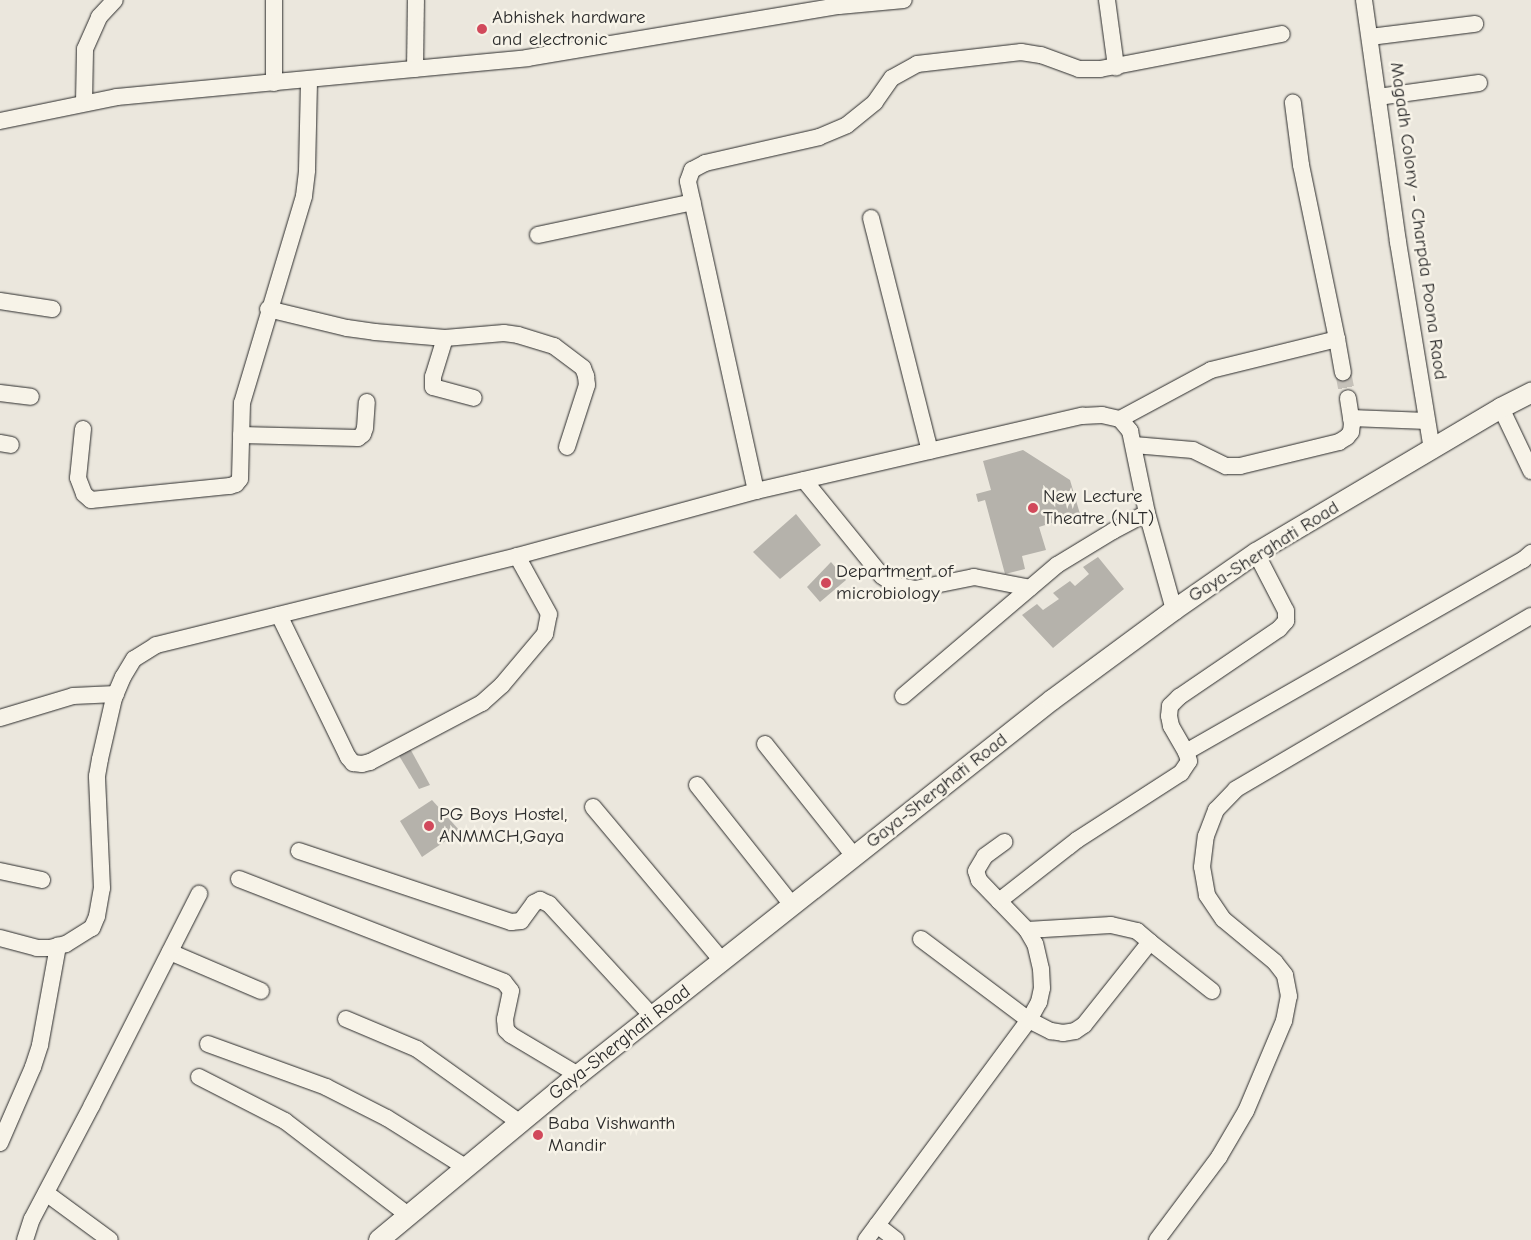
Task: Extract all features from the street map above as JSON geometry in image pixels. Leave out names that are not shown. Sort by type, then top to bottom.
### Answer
[{"type":"main road","name":"Gaya-Sherghati Road","points":[[379,1240],[520,1122],[652,1016],[723,962],[1052,700],[1174,610],[1256,553],[1501,408],[1531,393]]},
{"type":"street","points":[[84,102],[85,49],[99,17],[115,0]]},
{"type":"street","points":[[274,0],[274,83]]},
{"type":"street","points":[[415,69],[416,0]]},
{"type":"street","points":[[820,0],[839,6]]},
{"type":"street","points":[[0,121],[84,102],[117,97],[527,58],[839,6],[904,0]]},
{"type":"street","points":[[1107,0],[1116,67]]},
{"type":"street","name":"Magadh Colony - Charpda Poona Raod","points":[[1364,0],[1398,242],[1432,449]]},
{"type":"street","points":[[1370,36],[1475,24]]},
{"type":"street","points":[[756,491],[688,181],[692,170],[705,163],[819,137],[848,125],[876,102],[892,78],[917,64],[1020,52],[1041,55],[1078,69],[1116,67],[1282,34]]},
{"type":"street","points":[[83,429],[78,478],[84,494],[91,500],[236,484],[240,480],[242,472],[242,403],[268,309],[290,247],[304,196],[307,170],[309,80]]},
{"type":"street","points":[[1378,97],[1479,83]]},
{"type":"street","points":[[1293,103],[1301,165],[1343,372]]},
{"type":"street","points":[[538,235],[693,202]]},
{"type":"street","points":[[871,218],[930,451]]},
{"type":"street","points":[[0,301],[52,309]]},
{"type":"street","points":[[268,309],[347,328],[445,338],[518,334],[554,346],[583,368],[587,385],[567,447]]},
{"type":"street","points":[[445,338],[433,377],[433,387],[474,398]]},
{"type":"street","points":[[1120,419],[1211,370],[1337,339]]},
{"type":"street","points":[[0,393],[31,397]]},
{"type":"street","points":[[1134,445],[1192,450],[1221,465],[1240,466],[1339,442],[1351,432],[1348,398]]},
{"type":"street","points":[[241,435],[358,438],[363,434],[365,428],[367,402]]},
{"type":"street","points":[[1501,408],[1531,471]]},
{"type":"street","points":[[0,938],[37,948],[58,946],[82,936],[92,928],[97,916],[102,888],[97,776],[116,694],[134,659],[145,650],[156,645],[517,556],[756,491],[1082,416],[1102,415],[1120,419],[1130,431],[1148,513],[1174,610]]},
{"type":"street","points":[[1351,418],[1427,421]]},
{"type":"street","points":[[804,480],[882,576],[895,585],[915,589],[974,577],[1030,588]]},
{"type":"street","points":[[904,696],[1057,564],[1148,513]]},
{"type":"street","points":[[999,901],[1077,840],[1181,773],[1189,761],[1171,726],[1170,706],[1179,697],[1279,629],[1286,621],[1286,611],[1256,553]]},
{"type":"street","points":[[1186,752],[1514,565],[1531,553]]},
{"type":"street","points":[[279,615],[348,757],[353,763],[362,764],[370,762],[482,703],[502,685],[545,634],[549,614],[517,556]]},
{"type":"street","points":[[1157,1240],[1219,1157],[1246,1111],[1284,1021],[1289,996],[1285,975],[1275,962],[1223,919],[1207,895],[1202,867],[1206,836],[1216,810],[1236,789],[1531,616]]},
{"type":"street","points":[[0,718],[73,696],[116,694]]},
{"type":"street","points":[[765,744],[854,856]]},
{"type":"street","points":[[697,785],[793,906]]},
{"type":"street","points":[[593,806],[723,962]]},
{"type":"street","points":[[866,1240],[1029,1020],[1039,1002],[1042,988],[1035,944],[1027,930],[979,880],[976,871],[985,856],[1004,842]]},
{"type":"street","points":[[298,851],[512,922],[521,921],[534,903],[540,900],[549,904],[652,1016]]},
{"type":"street","points":[[0,871],[42,880]]},
{"type":"street","points":[[239,879],[504,982],[511,991],[505,1019],[506,1030],[511,1035],[578,1075]]},
{"type":"street","points":[[25,1240],[27,1228],[199,894]]},
{"type":"street","points":[[1027,930],[1111,925],[1137,931],[1212,991]]},
{"type":"street","points":[[921,939],[1029,1020],[1050,1031],[1063,1033],[1075,1031],[1084,1025],[1150,942]]},
{"type":"street","points":[[0,1143],[33,1067],[40,1045],[58,946]]},
{"type":"street","points":[[170,952],[262,991]]},
{"type":"street","points":[[346,1019],[417,1049],[520,1122]]},
{"type":"street","points":[[208,1044],[342,1095],[387,1118],[466,1168]]},
{"type":"street","points":[[199,1077],[285,1121],[408,1215]]},
{"type":"street","points":[[46,1193],[110,1240]]},
{"type":"street","points":[[877,1225],[896,1240]]},
{"type":"building","name":"New Lecture Theatre (NLT)","points":[[1023,450],[1070,480],[1080,514],[1039,527],[1046,550],[1022,556],[1025,569],[1005,574],[985,500],[978,502],[976,494],[991,490],[983,461]]},
{"type":"building","points":[[796,514],[821,545],[780,579],[753,552]]},
{"type":"building","points":[[1098,557],[1124,589],[1053,648],[1022,615],[1037,604],[1043,610],[1059,599],[1053,593],[1070,581],[1075,586],[1089,574],[1083,567]]},
{"type":"building","name":"Department of microbiology","points":[[831,562],[846,580],[820,602],[807,587]]},
{"type":"building","points":[[407,743],[430,785],[419,789],[395,749]]},
{"type":"building","name":"PG Boys Hostel, ANMMCH,Gaya","points":[[432,800],[460,831],[422,857],[400,821]]},
{"type":"tunnel","points":[[1343,372],[1348,398]]},
{"type":"place","name":"Abhishek hardware and electronic","points":[[482,29]]},
{"type":"place","name":"New Lecture Theatre (NLT)","points":[[1033,508]]},
{"type":"place","name":"Department of microbiology","points":[[826,583]]},
{"type":"place","name":"PG Boys Hostel, ANMMCH,Gaya","points":[[429,826]]},
{"type":"place","name":"Baba Vishwanth Mandir","points":[[538,1135]]}]
